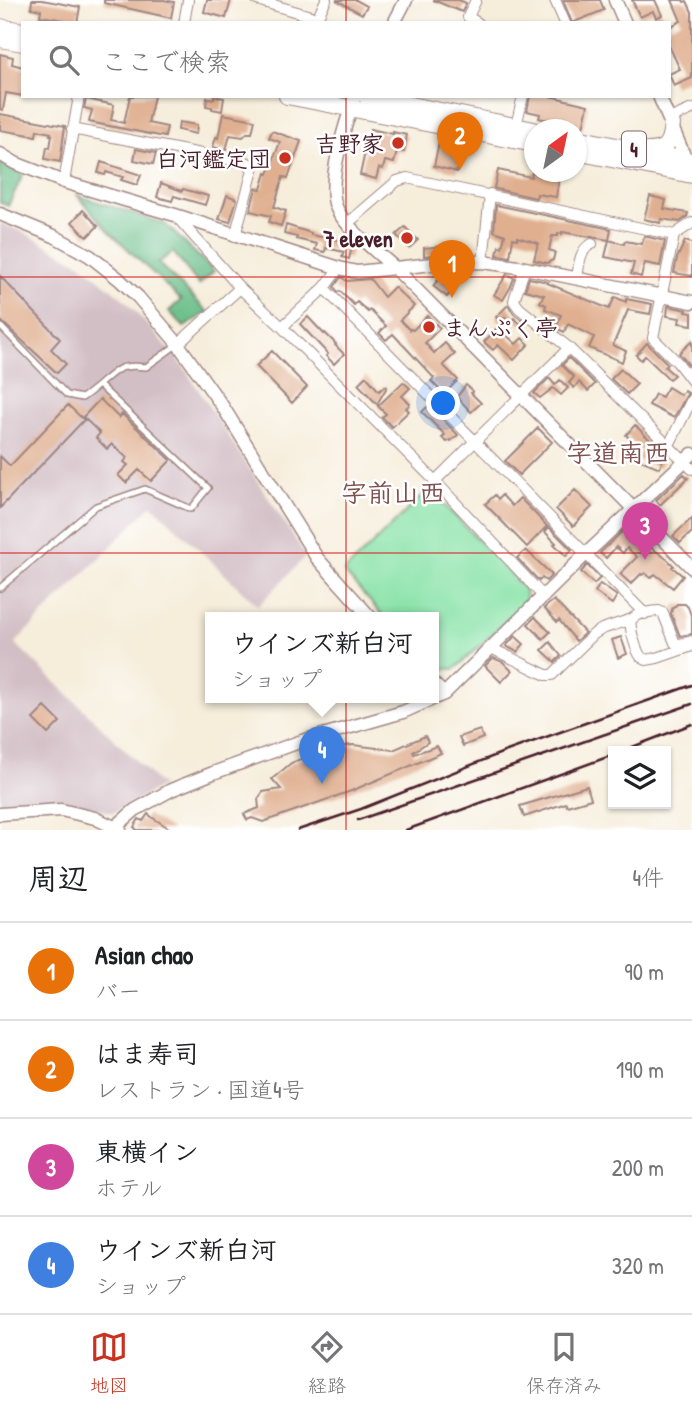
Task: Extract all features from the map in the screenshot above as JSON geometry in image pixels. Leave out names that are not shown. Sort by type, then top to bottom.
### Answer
[{"type":"highway","points":[[0,27],[21,31]]},
{"type":"highway","points":[[0,38],[21,43]]},
{"type":"highway","points":[[309,98],[353,102],[524,142]]},
{"type":"highway","points":[[376,98],[524,128]]},
{"type":"highway","points":[[645,151],[659,151],[666,145],[671,122]]},
{"type":"highway","name":"4","points":[[587,140],[645,151],[691,168]]},
{"type":"highway","name":"4","points":[[587,154],[691,168]]},
{"type":"street","points":[[184,21],[188,0]]},
{"type":"street","points":[[257,0],[316,20],[326,0]]},
{"type":"street","points":[[395,21],[406,0]]},
{"type":"street","points":[[475,21],[468,17],[476,0]]},
{"type":"street","points":[[555,0],[564,21]]},
{"type":"street","points":[[615,0],[624,21]]},
{"type":"street","points":[[64,182],[79,98]]},
{"type":"street","points":[[516,126],[523,98]]},
{"type":"street","points":[[660,98],[691,168]]},
{"type":"street","points":[[353,102],[338,154],[334,188],[337,208],[347,224],[395,268],[692,568]]},
{"type":"street","points":[[671,122],[692,109]]},
{"type":"street","points":[[72,130],[248,163],[253,170],[235,236]]},
{"type":"street","points":[[0,154],[15,163],[64,182],[357,272],[442,262],[483,262],[692,302]]},
{"type":"street","points":[[347,224],[397,180],[407,178],[674,235]]},
{"type":"street","points":[[483,262],[489,194]]},
{"type":"street","points":[[0,214],[54,236],[90,256],[138,297],[178,344],[223,407],[317,558],[366,612]]},
{"type":"street","points":[[175,215],[240,288],[435,481],[544,597]]},
{"type":"street","points":[[692,223],[674,235],[653,338],[692,381]]},
{"type":"street","points":[[577,279],[582,252],[586,246],[592,244]]},
{"type":"street","points":[[282,327],[324,288],[339,268]]},
{"type":"street","points":[[439,696],[633,509],[690,462],[569,348],[519,308],[514,301],[524,268]]},
{"type":"street","points":[[178,344],[240,288]]},
{"type":"street","points":[[324,288],[645,614]]},
{"type":"street","points":[[435,481],[569,348]]},
{"type":"street","points":[[668,444],[692,398]]},
{"type":"street","points":[[491,648],[546,675],[552,675],[602,629],[657,611],[661,612],[675,643],[692,643]]},
{"type":"street","points":[[632,619],[630,628],[640,656],[646,660],[692,643]]},
{"type":"street","points":[[439,689],[444,694]]},
{"type":"street","points":[[0,814],[61,810],[95,818],[116,829],[135,810],[171,790],[302,741],[403,712],[424,703]]},
{"type":"lane","points":[[0,326],[68,395],[82,398],[115,369],[133,365],[146,367],[178,344]]},
{"type":"lane","points":[[0,588],[96,506],[145,489],[191,509],[208,488],[99,385]]},
{"type":"shaded area","points":[[0,223],[23,232],[81,264],[126,301],[181,363],[306,556],[258,606],[152,505],[15,643],[162,786],[113,813],[68,801],[0,806]]},
{"type":"green space","points":[[0,162],[23,175],[8,206],[0,202]]},
{"type":"green space","points":[[77,195],[165,224],[214,271],[199,285],[173,252],[158,263],[208,312],[184,327],[169,311],[181,300],[108,230]]},
{"type":"green space","points":[[429,489],[525,589],[526,602],[455,669],[439,668],[439,612],[380,612],[344,572]]},
{"type":"building","points":[[32,0],[80,7],[77,21],[40,16],[41,10],[31,8]]},
{"type":"building","points":[[104,0],[174,2],[171,18],[104,3]]},
{"type":"building","points":[[207,0],[231,0],[226,18],[204,12]]},
{"type":"building","points":[[336,0],[356,0],[367,6],[362,14]]},
{"type":"building","points":[[433,0],[459,0],[466,3],[462,12]]},
{"type":"building","points":[[563,0],[600,0],[604,10],[571,21]]},
{"type":"building","points":[[632,0],[655,0],[662,15],[656,18],[653,11],[640,17]]},
{"type":"building","points":[[672,0],[687,1],[692,12],[692,78],[674,86],[671,73],[680,69],[671,50],[671,26],[681,21]]},
{"type":"building","points":[[0,54],[13,57],[12,64],[21,66],[21,96],[6,93],[3,110],[0,109]]},
{"type":"building","points":[[130,98],[154,98],[148,123],[167,127],[165,137],[89,122],[92,110],[84,108],[86,99],[114,105],[111,120],[124,123]]},
{"type":"building","points":[[207,98],[224,98],[222,111],[206,106]]},
{"type":"building","points":[[530,98],[558,98],[588,105],[585,119],[543,119],[539,118],[540,114],[527,111]]},
{"type":"building","points":[[0,114],[65,126],[60,162],[45,159],[47,147],[50,148],[51,133],[37,130],[36,136],[0,130]]},
{"type":"building","points":[[223,114],[255,120],[252,133],[243,137],[230,135],[226,150],[213,147],[216,137],[218,138]]},
{"type":"building","points":[[179,122],[197,125],[196,134],[178,130]]},
{"type":"building","points":[[370,129],[407,135],[404,152],[397,151],[394,163],[385,161],[383,169],[379,168],[376,179],[360,175]]},
{"type":"building","points":[[272,131],[301,141],[288,178],[283,177],[274,207],[286,211],[281,226],[269,222],[271,216],[250,211],[256,188],[261,189],[280,142],[269,138]]},
{"type":"building","points":[[439,142],[463,148],[457,172],[434,166]]},
{"type":"building","points":[[136,149],[156,153],[153,164],[134,160]]},
{"type":"building","points":[[101,162],[141,175],[137,185],[121,180],[123,177],[106,172],[105,175],[98,173]]},
{"type":"building","points":[[498,170],[524,176],[524,182],[558,182],[556,197],[537,194],[536,198],[494,188]]},
{"type":"building","points":[[161,183],[182,191],[183,189],[208,196],[205,205],[174,196],[172,201],[157,197]]},
{"type":"building","points":[[227,195],[237,199],[230,222],[219,219]]},
{"type":"building","points":[[650,196],[666,200],[664,209],[688,213],[687,217],[680,222],[661,219],[660,223],[644,219]]},
{"type":"building","points":[[496,205],[611,229],[609,240],[558,233],[558,236],[552,236],[549,250],[555,252],[553,260],[547,263],[534,260],[538,243],[517,237],[513,238],[510,257],[497,255],[505,235],[494,231]]},
{"type":"building","points":[[83,210],[98,226],[87,237],[72,222]]},
{"type":"building","points":[[286,225],[311,235],[343,241],[342,245],[352,247],[349,259],[342,257],[344,252],[326,248],[325,252],[315,250],[317,244],[284,234]]},
{"type":"building","points":[[405,227],[418,240],[409,248],[396,235]]},
{"type":"building","points":[[644,236],[665,241],[660,266],[645,263],[641,277],[631,274],[634,263],[605,257],[609,240],[624,244],[625,241],[642,244]]},
{"type":"building","points":[[685,241],[692,243],[692,276],[674,273]]},
{"type":"building","points":[[443,246],[444,254],[424,256],[424,248]]},
{"type":"building","points":[[507,274],[514,278],[503,300],[494,295]]},
{"type":"building","points":[[442,275],[457,285],[447,297],[433,286]]},
{"type":"building","points":[[0,276],[60,339],[51,349],[66,364],[57,373],[0,320]]},
{"type":"building","points":[[341,277],[347,281],[370,279],[384,297],[394,287],[414,306],[400,320],[410,330],[427,316],[440,328],[425,343],[434,353],[445,343],[455,354],[443,365],[458,380],[444,394],[431,381],[434,378],[393,334],[386,340],[379,333],[386,326],[370,310],[368,312],[357,302],[354,305],[338,292],[334,287]]},
{"type":"building","points":[[529,278],[548,282],[609,309],[615,297],[626,302],[626,299],[652,304],[650,314],[628,310],[613,345],[626,351],[622,362],[589,348],[594,337],[568,324],[564,332],[556,328],[561,315],[545,309],[546,305],[540,302],[544,295],[525,290]]},
{"type":"building","points":[[508,305],[514,314],[526,323],[523,326],[514,318],[511,321],[505,317],[501,322],[496,317]]},
{"type":"building","points":[[668,306],[692,313],[692,325],[679,323],[680,318],[667,316]]},
{"type":"building","points":[[308,317],[344,354],[334,364],[300,324]]},
{"type":"building","points":[[498,327],[516,344],[522,338],[529,344],[514,360],[498,345],[493,350],[484,342]]},
{"type":"building","points":[[692,341],[692,369],[679,353]]},
{"type":"building","points":[[647,343],[668,364],[665,367],[674,375],[669,379],[645,356],[641,360],[636,355]]},
{"type":"building","points":[[272,351],[307,387],[292,403],[256,366]]},
{"type":"building","points":[[569,358],[595,384],[588,391],[579,382],[574,388],[569,383],[574,377],[562,365]]},
{"type":"building","points":[[621,369],[637,384],[627,394],[611,379]]},
{"type":"building","points":[[366,376],[379,391],[387,387],[377,404],[358,384]]},
{"type":"building","points":[[549,378],[555,385],[560,380],[568,388],[561,395],[553,388],[540,398],[534,393]]},
{"type":"building","points":[[403,382],[410,388],[402,396],[410,404],[406,408],[409,411],[392,427],[382,417],[386,414],[378,406]]},
{"type":"building","points":[[466,385],[481,403],[471,412],[457,397]]},
{"type":"building","points":[[668,387],[681,395],[684,391],[688,393],[674,418],[649,405],[655,394],[662,397]]},
{"type":"building","points":[[100,399],[119,418],[122,414],[171,460],[151,481],[139,470],[126,483],[118,475],[128,465],[124,462],[127,458],[112,444],[107,449],[96,438],[100,433],[83,417]]},
{"type":"building","points":[[68,405],[84,420],[0,508],[0,456],[10,466]]},
{"type":"building","points":[[429,405],[458,435],[451,441],[447,442],[442,438],[445,435],[422,412]]},
{"type":"building","points":[[635,425],[662,450],[657,456],[663,459],[660,468],[638,459],[641,451],[626,435]]},
{"type":"building","points":[[538,428],[552,442],[519,475],[505,461]]},
{"type":"building","points":[[684,474],[688,478],[660,505],[656,500]]},
{"type":"building","points":[[575,490],[592,507],[573,526],[556,509]]},
{"type":"building","points":[[495,495],[498,499],[502,495],[512,506],[520,498],[547,526],[527,547],[485,504]]},
{"type":"building","points":[[692,518],[692,532],[680,543],[673,536]]},
{"type":"building","points":[[628,526],[683,576],[673,588],[655,574],[651,578],[645,573],[631,584],[620,574],[637,557],[627,548],[623,553],[616,547],[606,558],[600,553]]},
{"type":"building","points":[[549,527],[572,550],[566,556],[545,532]]},
{"type":"building","points":[[526,550],[552,575],[546,581],[542,578],[539,581],[517,558]]},
{"type":"building","points":[[587,565],[600,578],[594,584],[581,572]]},
{"type":"building","points":[[600,584],[617,596],[612,604],[595,592]]},
{"type":"building","points":[[554,600],[585,633],[576,641],[559,620],[557,622],[544,608]]},
{"type":"building","points":[[677,604],[685,604],[688,607],[692,618],[692,634],[680,636],[671,614]]},
{"type":"building","points":[[535,617],[550,632],[543,639],[528,624]]},
{"type":"building","points":[[515,636],[524,644],[517,652],[506,646]]},
{"type":"building","points":[[621,637],[627,654],[618,658],[612,640]]},
{"type":"building","points":[[550,642],[561,656],[555,662],[542,650]]},
{"type":"building","points":[[493,658],[503,662],[512,671],[501,682],[485,666]]},
{"type":"building","points":[[45,707],[60,722],[48,734],[33,719]]},
{"type":"building","points":[[480,730],[483,738],[463,746],[459,737]]},
{"type":"building","points":[[425,736],[428,742],[413,752],[414,754],[437,746],[441,753],[351,791],[263,822],[252,818],[247,820],[244,814],[259,808],[258,799],[263,792],[281,789],[272,779],[291,763],[335,747],[353,745],[393,750]]},
{"type":"building","points":[[587,786],[591,799],[567,806],[566,803],[524,817],[520,806]]},
{"type":"building","points":[[148,814],[172,830],[137,830],[134,827],[139,819],[143,821]]},
{"type":"railway","points":[[298,830],[692,685]]},
{"type":"railway","points":[[358,820],[692,704]]},
{"type":"railway","points":[[635,746],[692,724]]},
{"type":"railway","points":[[406,830],[608,757]]},
{"type":"place","name":"吉野家","points":[[398,143]]},
{"type":"place","name":"白河鑑定団","points":[[285,158]]},
{"type":"place","name":"はま寿司","points":[[460,170]]},
{"type":"place","name":"7 eleven","points":[[407,238]]},
{"type":"place","name":"Asian chao","points":[[452,298]]},
{"type":"place","name":"まんぷく亭","points":[[429,327]]},
{"type":"place","name":"東横イン","points":[[645,560]]},
{"type":"place","name":"ウインズ新白河","points":[[322,784]]},
{"type":"district","name":"字道南西","points":[[618,452]]},
{"type":"district","name":"字前山西","points":[[393,492]]}]
